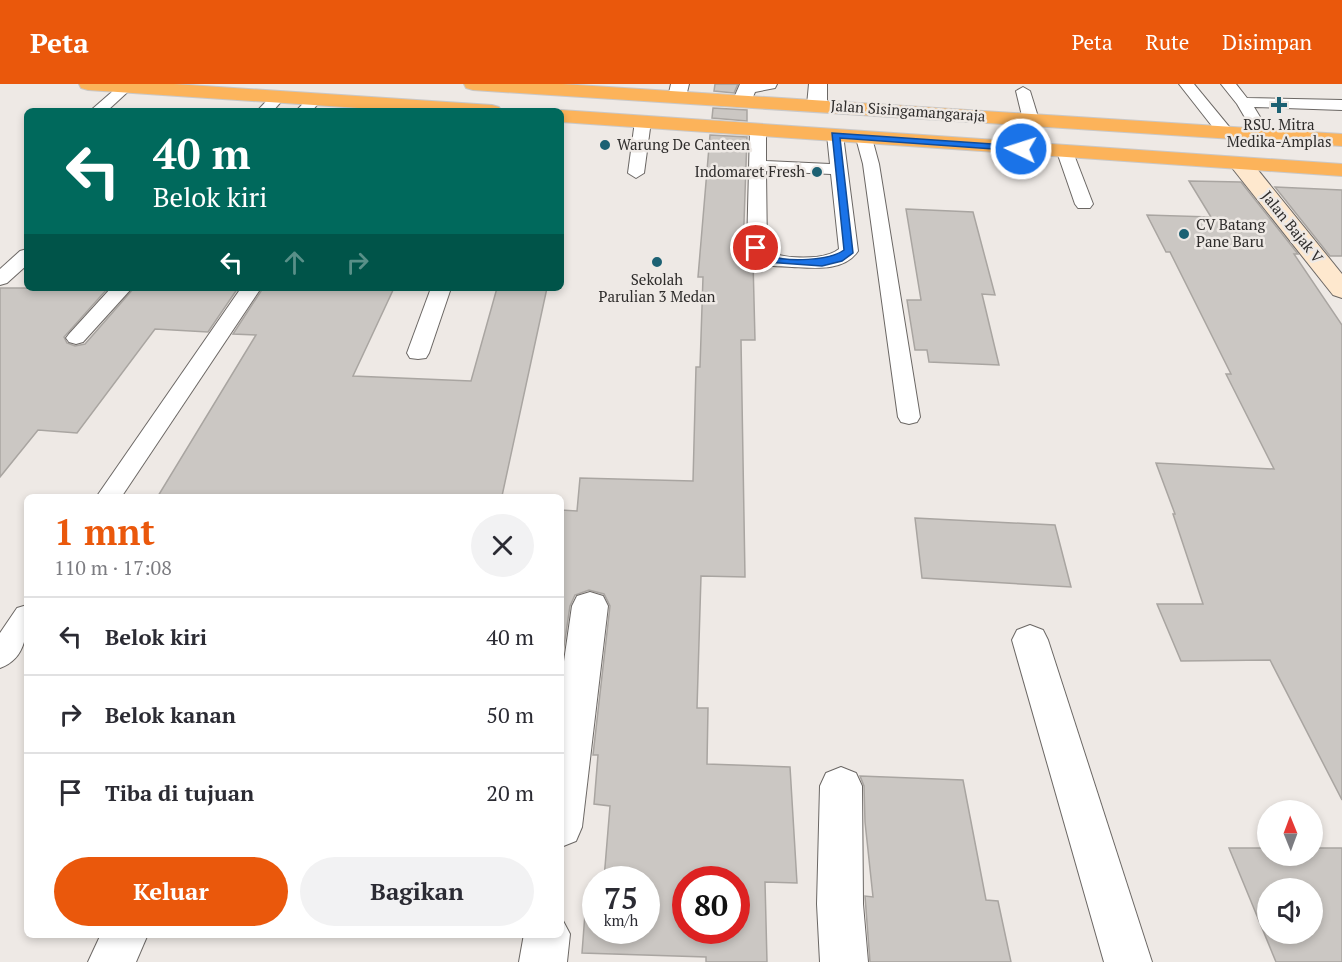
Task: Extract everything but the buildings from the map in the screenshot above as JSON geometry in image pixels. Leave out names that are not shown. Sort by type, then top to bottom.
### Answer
[{"type":"highway","points":[[88,84],[279,96],[309,105],[403,108]]},
{"type":"highway","name":"Jalan Sisingamangaraja","points":[[473,84],[679,90],[743,100],[1342,140]]},
{"type":"highway","name":"Jalan Sisingamangaraja","points":[[564,116],[1342,170]]},
{"type":"street","points":[[743,100],[747,88],[768,84]]},
{"type":"street","points":[[817,105],[818,84]]},
{"type":"street","name":"Jalan Bajak V","points":[[1241,164],[1342,290]]},
{"type":"street","points":[[564,804],[590,606]]},
{"type":"street","points":[[1030,640],[1128,962]]},
{"type":"street","points":[[841,786],[840,904],[844,962]]},
{"type":"street","points":[[112,962],[123,938]]},
{"type":"street","points":[[543,962],[546,938]]},
{"type":"lane","points":[[1186,84],[1225,132]]},
{"type":"lane","points":[[1228,84],[1243,102],[1263,135]]},
{"type":"lane","points":[[102,108],[126,87]]},
{"type":"lane","points":[[1023,91],[1031,120]]},
{"type":"lane","points":[[268,108],[279,96]]},
{"type":"lane","points":[[1243,102],[1342,105]]},
{"type":"lane","points":[[636,174],[643,121]]},
{"type":"lane","points":[[758,129],[756,248],[759,254],[770,260],[822,263],[839,259],[849,251],[835,135]]},
{"type":"lane","points":[[864,138],[871,164],[909,417]]},
{"type":"lane","points":[[1065,152],[1084,204]]},
{"type":"lane","points":[[757,166],[839,169]]},
{"type":"lane","points":[[0,279],[24,258]]},
{"type":"lane","points":[[76,338],[119,291]]},
{"type":"lane","points":[[110,494],[249,291]]},
{"type":"lane","points":[[418,353],[440,291]]},
{"type":"lane","points":[[0,656],[24,620]]},
{"type":"place","name":"RSU. Mitra Medika-Amplas","points":[[1279,105]]},
{"type":"place","name":"Warung De Canteen","points":[[605,145]]},
{"type":"place","name":"Indomaret Fresh","points":[[817,172]]},
{"type":"place","name":"CV Batang Pane Baru","points":[[1184,234]]},
{"type":"place","name":"Sekolah Parulian 3 Medan","points":[[657,262]]},
{"type":"route","points":[[756,248],[759,254],[770,260],[822,263],[839,259],[849,251],[835,135],[1021,149]]}]
